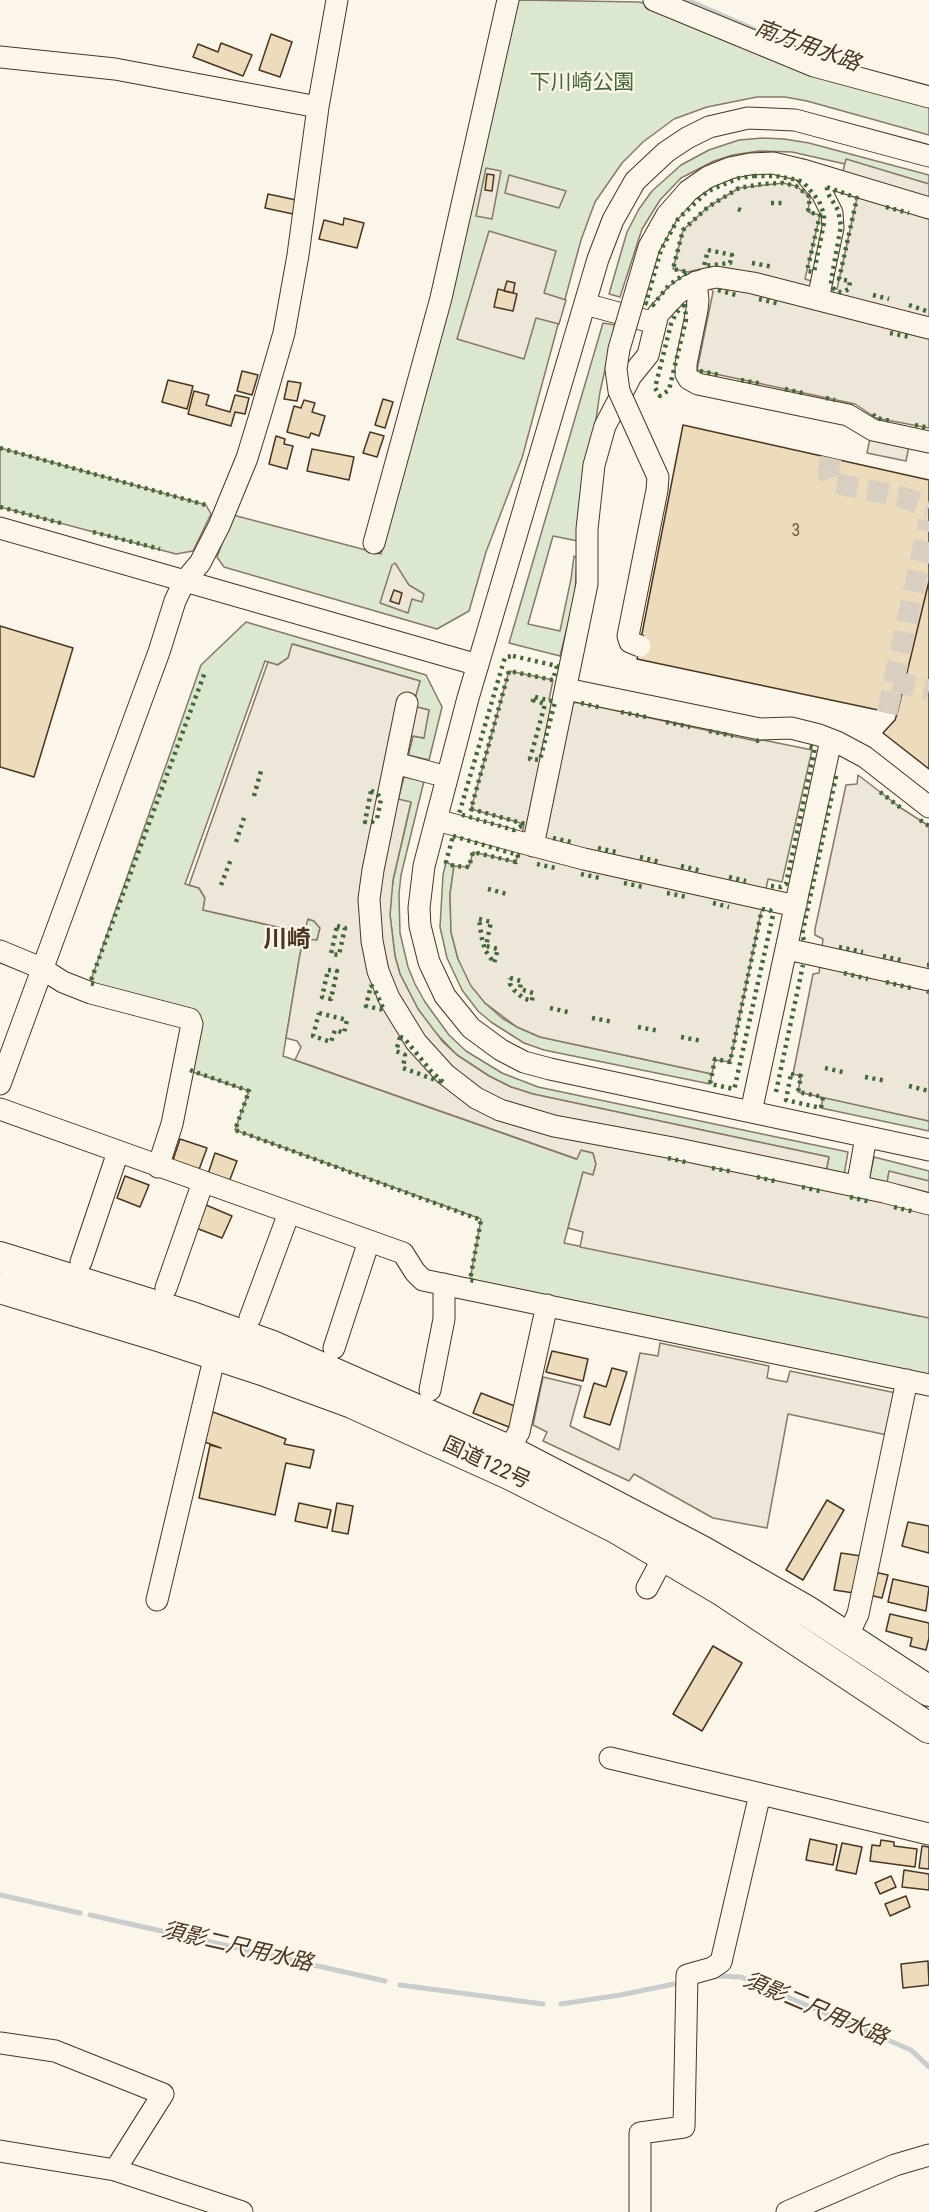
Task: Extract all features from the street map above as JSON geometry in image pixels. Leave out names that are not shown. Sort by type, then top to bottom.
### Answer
[{"type":"highway","name":"国道122号","points":[[0,1257],[150,1303],[270,1345],[508,1450],[657,1526],[807,1611],[929,1690]]},
{"type":"highway","name":"国道122号","points":[[0,1288],[215,1355],[352,1403],[442,1443],[606,1523],[664,1556],[731,1596],[929,1728]]},
{"type":"street","points":[[1,1077],[159,652],[175,602],[184,582],[200,563],[213,539],[247,458],[284,333],[298,255],[318,107],[337,0]]},
{"type":"street","points":[[374,543],[441,298],[508,0]]},
{"type":"street","points":[[654,0],[814,66],[929,97]]},
{"type":"street","points":[[0,57],[115,69],[318,107]]},
{"type":"street","points":[[929,156],[795,120],[748,118],[709,127],[687,138],[666,152],[635,181],[613,220],[598,259],[478,666],[435,820],[421,884],[420,926],[435,979],[445,996],[471,1028],[501,1050],[524,1062],[929,1150]]},
{"type":"street","points":[[640,646],[630,642],[628,636],[658,477],[619,391],[616,369],[619,349],[649,247],[667,214],[688,191],[708,177],[730,168],[773,163],[929,208]]},
{"type":"street","points":[[802,170],[822,193],[832,213],[833,228],[818,299]]},
{"type":"street","points":[[533,846],[587,584],[586,530],[594,465],[605,426],[631,376],[648,355],[658,314],[677,294],[696,282],[716,277],[735,279],[929,328]]},
{"type":"street","points":[[696,282],[697,310],[686,364],[686,374],[689,379],[698,384],[848,415],[873,430],[929,442]]},
{"type":"street","points":[[585,304],[655,323]]},
{"type":"street","points":[[0,528],[478,666]]},
{"type":"street","points":[[566,689],[760,729],[790,728],[831,740],[865,757],[929,807]]},
{"type":"street","points":[[407,703],[373,870],[369,899],[372,941],[378,971],[389,998],[416,1042],[445,1074],[476,1098],[500,1110],[554,1126],[673,1148],[929,1204]]},
{"type":"street","points":[[751,1112],[831,740]]},
{"type":"street","points":[[395,763],[447,777]]},
{"type":"street","points":[[435,820],[533,846],[796,906]]},
{"type":"street","points":[[787,949],[929,980]]},
{"type":"street","points":[[0,951],[91,993],[190,1018],[192,1024],[172,1124],[158,1167]]},
{"type":"street","points":[[0,1109],[403,1253],[423,1280],[929,1385]]},
{"type":"street","points":[[857,1187],[866,1137]]},
{"type":"street","points":[[81,1262],[118,1152]]},
{"type":"street","points":[[166,1288],[203,1182]]},
{"type":"street","points":[[249,1318],[290,1213]]},
{"type":"street","points":[[334,1348],[369,1241]]},
{"type":"street","points":[[430,1390],[444,1319],[444,1284]]},
{"type":"street","points":[[508,1450],[519,1432],[547,1305]]},
{"type":"street","points":[[157,1600],[215,1355]]},
{"type":"street","points":[[848,1637],[858,1614],[907,1380]]},
{"type":"street","points":[[647,1588],[664,1556]]},
{"type":"street","points":[[610,1758],[929,1834]]},
{"type":"street","points":[[640,2212],[639,2133],[684,2127],[687,1975],[712,1968],[721,1962],[760,1794]]},
{"type":"street","points":[[0,2043],[55,2051],[163,2094],[115,2170]]},
{"type":"street","points":[[0,2151],[115,2170],[242,2212]]},
{"type":"street","points":[[787,2212],[895,2165],[929,2155]]},
{"type":"green space","name":"下川崎公園","points":[[519,0],[639,2],[659,6],[929,102],[929,135],[807,101],[785,97],[757,97],[707,107],[674,119],[643,142],[622,163],[595,202],[581,240],[522,458],[486,552],[469,611],[437,629],[224,567],[217,557],[233,515],[381,554],[454,276],[513,6]]},
{"type":"green space","points":[[763,138],[809,143],[929,175],[929,184],[847,160],[845,164],[792,152],[759,151],[714,161],[681,178],[660,200],[642,229],[620,297],[609,294],[627,232],[652,191],[681,165],[709,150],[739,140]]},
{"type":"green space","points":[[603,323],[615,325],[600,392],[578,541],[553,536],[528,624],[560,631],[574,556],[577,558],[575,596],[560,656],[509,643]]},
{"type":"green space","points":[[0,448],[206,505],[211,514],[193,551],[176,554],[0,507]]},
{"type":"green space","points":[[246,622],[426,675],[442,707],[429,760],[408,755],[413,736],[423,738],[429,710],[417,707],[414,701],[420,681],[293,644],[288,658],[277,665],[265,661],[185,884],[199,888],[205,898],[203,910],[303,933],[307,919],[314,921],[320,928],[317,940],[304,939],[283,1056],[576,1159],[581,1150],[593,1153],[596,1164],[593,1175],[583,1173],[564,1243],[919,1316],[929,1304],[929,1378],[470,1280],[481,1219],[235,1130],[249,1091],[190,1071],[200,1015],[131,999],[90,983],[201,665]]},
{"type":"green space","points":[[404,777],[424,781],[401,875],[400,933],[408,967],[425,1002],[449,1035],[466,1051],[502,1073],[538,1087],[848,1152],[844,1175],[826,1172],[829,1157],[533,1094],[511,1087],[489,1076],[457,1055],[431,1028],[418,1009],[400,974],[395,956],[390,915],[391,897],[411,803],[398,800]]},
{"type":"green space","points":[[446,862],[454,866],[450,894],[451,932],[458,959],[485,1003],[502,1018],[540,1037],[712,1074],[710,1084],[544,1050],[524,1043],[491,1022],[478,1011],[462,990],[447,958],[440,927]]},
{"type":"green space","points":[[823,1097],[929,1121],[929,1131],[821,1108]]},
{"type":"green space","points":[[874,1157],[929,1171],[929,1181],[889,1172],[887,1184],[869,1180]]},
{"type":"shaded area","points":[[846,159],[929,184],[929,428],[876,418],[855,404],[697,370],[713,292],[700,269],[688,272],[673,269],[683,230],[708,207],[739,188],[783,183],[796,186],[810,197],[808,212],[820,215],[805,279],[837,289],[857,198],[842,192]]},
{"type":"shaded area","points":[[486,168],[501,171],[492,219],[476,216]]},
{"type":"shaded area","points":[[509,175],[566,191],[559,208],[505,193]]},
{"type":"shaded area","points":[[489,231],[556,251],[544,293],[566,300],[559,324],[536,318],[524,359],[457,339]]},
{"type":"shaded area","points":[[870,438],[909,446],[906,461],[867,453]]},
{"type":"shaded area","points":[[395,563],[409,585],[424,594],[422,602],[412,599],[408,613],[380,603],[392,565]]},
{"type":"shaded area","points":[[292,644],[420,681],[414,702],[417,707],[429,710],[424,738],[413,736],[398,799],[411,802],[393,880],[390,915],[395,956],[400,974],[418,1009],[443,1042],[457,1055],[489,1076],[511,1087],[533,1094],[829,1157],[826,1171],[887,1183],[889,1171],[929,1181],[929,1318],[580,1247],[583,1232],[568,1228],[583,1172],[593,1175],[596,1164],[593,1153],[581,1150],[577,1159],[295,1060],[301,1047],[297,1041],[286,1038],[300,954],[304,939],[317,940],[320,928],[314,921],[308,919],[304,933],[203,910],[205,898],[199,888],[189,885],[268,662],[278,665],[288,658]]},
{"type":"shaded area","points":[[509,671],[553,680],[549,700],[555,702],[581,703],[756,741],[763,740],[812,750],[782,882],[768,879],[730,1062],[715,1060],[712,1074],[540,1037],[517,1027],[485,1003],[471,986],[458,959],[451,932],[450,894],[454,866],[469,867],[473,852],[516,862],[524,824],[471,809]]},
{"type":"shaded area","points":[[858,775],[929,826],[929,1121],[798,1092],[801,1076],[793,1074],[813,974],[819,973],[823,939],[815,935],[815,929],[846,785],[857,784]]},
{"type":"shaded area","points":[[660,1343],[769,1366],[767,1378],[776,1380],[787,1382],[790,1371],[896,1393],[887,1435],[788,1414],[767,1528],[713,1518],[634,1474],[629,1481],[543,1441],[547,1432],[533,1425],[543,1377],[581,1386],[570,1426],[619,1450],[640,1353],[658,1356]]},
{"type":"building","points":[[271,34],[292,42],[280,77],[259,70]]},
{"type":"building","points":[[221,43],[252,55],[243,76],[193,57],[198,44],[218,52]]},
{"type":"building","points":[[487,174],[494,175],[492,191],[485,190]]},
{"type":"building","points":[[268,194],[296,200],[293,214],[265,208]]},
{"type":"building","points":[[344,218],[364,223],[357,248],[319,239],[324,220],[343,225]]},
{"type":"building","points":[[507,281],[515,283],[513,293],[504,291]]},
{"type":"building","points":[[498,289],[517,294],[513,311],[494,307]]},
{"type":"building","points":[[242,371],[258,375],[252,395],[237,391]]},
{"type":"building","points":[[168,380],[193,386],[187,409],[162,402]]},
{"type":"building","points":[[288,381],[301,383],[297,401],[284,399]]},
{"type":"building","points":[[194,391],[209,395],[206,405],[230,412],[235,395],[249,398],[245,414],[235,412],[231,426],[188,414]]},
{"type":"building","points":[[383,399],[393,402],[385,428],[375,425]]},
{"type":"building","points":[[304,400],[315,403],[312,412],[325,416],[319,436],[311,433],[309,438],[287,432],[294,406],[301,408]]},
{"type":"building","points":[[683,425],[929,480],[929,581],[897,714],[637,659]]},
{"type":"building","points":[[370,432],[384,436],[377,457],[363,453]]},
{"type":"building","points":[[276,436],[285,439],[284,444],[293,446],[287,469],[269,464]]},
{"type":"building","points":[[312,449],[354,457],[349,480],[307,471]]},
{"type":"building","points":[[929,581],[929,769],[883,733],[895,720],[897,714]]},
{"type":"building","points":[[394,590],[402,593],[399,604],[390,601]]},
{"type":"building","points":[[0,626],[73,648],[34,777],[0,767]]},
{"type":"building","points":[[180,1139],[207,1148],[197,1175],[171,1166]]},
{"type":"building","points":[[215,1153],[237,1161],[229,1182],[208,1174]]},
{"type":"building","points":[[125,1176],[149,1185],[140,1207],[117,1198]]},
{"type":"building","points":[[206,1205],[232,1216],[222,1238],[196,1228]]},
{"type":"building","points":[[552,1351],[588,1359],[583,1381],[546,1372]]},
{"type":"building","points":[[612,1368],[627,1372],[610,1425],[584,1417],[594,1383],[606,1387]]},
{"type":"building","points":[[481,1393],[517,1407],[509,1427],[473,1413]]},
{"type":"building","points":[[213,1412],[286,1439],[284,1444],[314,1450],[310,1468],[286,1463],[275,1515],[199,1498],[210,1445],[221,1448],[202,1441]]},
{"type":"building","points":[[827,1500],[844,1510],[803,1580],[786,1570]]},
{"type":"building","points":[[299,1503],[331,1510],[327,1528],[295,1521]]},
{"type":"building","points":[[337,1503],[353,1506],[348,1534],[332,1531]]},
{"type":"building","points":[[908,1522],[929,1526],[929,1553],[902,1546]]},
{"type":"building","points":[[841,1553],[861,1556],[854,1593],[834,1590]]},
{"type":"building","points":[[874,1572],[888,1575],[882,1598],[869,1595]]},
{"type":"building","points":[[893,1579],[929,1587],[926,1611],[888,1602]]},
{"type":"building","points":[[890,1614],[929,1623],[926,1650],[910,1646],[912,1638],[886,1631]]},
{"type":"building","points":[[713,1646],[742,1663],[702,1731],[673,1714]]},
{"type":"building","points":[[810,1839],[837,1845],[833,1865],[806,1860]]},
{"type":"building","points":[[881,1840],[894,1842],[894,1846],[917,1849],[915,1867],[870,1861],[872,1845],[880,1846]]},
{"type":"building","points":[[842,1843],[862,1847],[856,1874],[836,1870]]},
{"type":"building","points":[[922,1846],[929,1847],[929,1869],[919,1868]]},
{"type":"building","points":[[904,1870],[929,1874],[929,1890],[902,1887]]},
{"type":"building","points":[[891,1876],[896,1887],[880,1894],[875,1883]]},
{"type":"building","points":[[906,1896],[910,1907],[890,1916],[885,1904]]},
{"type":"building","points":[[928,1961],[929,1985],[903,1988],[901,1964]]},
{"type":"waterway","name":"南方用水路","points":[[687,0],[781,41]]},
{"type":"waterway","name":"南方用水路","points":[[798,48],[832,60]]},
{"type":"waterway","name":"須影二尺用水路","points":[[0,1895],[80,1913]]},
{"type":"waterway","name":"須影二尺用水路","points":[[90,1915],[385,1981]]},
{"type":"waterway","name":"須影二尺用水路","points":[[715,1976],[741,1977],[911,2050],[929,2067]]},
{"type":"waterway","name":"須影二尺用水路","points":[[561,2004],[674,1984]]},
{"type":"waterway","name":"須影二尺用水路","points":[[400,1985],[543,2004]]},
{"type":"tunnel","points":[[831,458],[828,472],[832,483],[899,496],[929,507]]},
{"type":"tunnel","points":[[887,713],[929,521]]},
{"type":"tunnel","points":[[894,681],[929,690]]},
{"type":"hedge","points":[[754,176],[776,176],[798,180],[804,183],[819,201],[824,214],[824,223],[814,272],[807,271],[820,215],[808,212],[810,197],[796,186],[783,183],[739,188],[708,207],[683,230],[673,269],[688,272],[669,285],[653,305],[646,303],[661,250],[678,219],[708,191],[739,178],[754,176]]},
{"type":"hedge","points":[[827,187],[857,198],[839,279],[850,281],[849,289],[843,292],[837,292],[832,287],[831,281],[841,226],[838,210],[827,192],[827,187]]},
{"type":"hedge","points":[[771,203],[782,203]]},
{"type":"hedge","points":[[886,207],[909,213]]},
{"type":"hedge","points":[[738,209],[743,211]]},
{"type":"hedge","points":[[708,250],[732,255],[730,263],[704,266],[708,250]]},
{"type":"hedge","points":[[752,263],[774,267]]},
{"type":"hedge","points":[[718,290],[736,295]]},
{"type":"hedge","points":[[873,295],[889,299]]},
{"type":"hedge","points":[[759,299],[780,304]]},
{"type":"hedge","points":[[685,304],[686,320],[669,390],[660,396],[655,388],[671,324],[676,313],[685,304]]},
{"type":"hedge","points":[[909,305],[929,312]]},
{"type":"hedge","points":[[890,333],[910,337]]},
{"type":"hedge","points":[[700,371],[720,375]]},
{"type":"hedge","points":[[741,380],[763,384]]},
{"type":"hedge","points":[[785,389],[807,394]]},
{"type":"hedge","points":[[826,398],[835,400]]},
{"type":"hedge","points":[[873,414],[876,418],[892,421]]},
{"type":"hedge","points":[[915,425],[929,428]]},
{"type":"hedge","points":[[0,448],[206,505]]},
{"type":"hedge","points":[[0,507],[64,524]]},
{"type":"hedge","points":[[93,532],[160,549]]},
{"type":"hedge","points":[[513,656],[557,666],[553,680],[509,671],[471,809],[525,824],[514,830],[459,814],[505,657],[513,656]]},
{"type":"hedge","points":[[94,984],[90,983],[205,672]]},
{"type":"hedge","points":[[535,697],[555,702],[540,760],[530,759],[545,704],[533,700],[535,697]]},
{"type":"hedge","points":[[581,703],[602,708]]},
{"type":"hedge","points":[[621,712],[646,717]]},
{"type":"hedge","points":[[666,722],[690,727]]},
{"type":"hedge","points":[[709,731],[733,736]]},
{"type":"hedge","points":[[756,741],[763,740]]},
{"type":"hedge","points":[[771,886],[781,887],[786,884],[815,748],[808,746]]},
{"type":"hedge","points":[[254,796],[261,771]]},
{"type":"hedge","points":[[804,940],[802,935],[837,772]]},
{"type":"hedge","points":[[371,791],[377,793],[381,799],[377,819],[365,822],[371,791]]},
{"type":"hedge","points":[[880,792],[901,808]]},
{"type":"hedge","points":[[236,842],[244,818]]},
{"type":"hedge","points":[[920,820],[929,826]]},
{"type":"hedge","points":[[453,836],[518,855],[516,862],[473,852],[469,867],[454,866],[446,862],[453,836]]},
{"type":"hedge","points":[[553,838],[571,842]]},
{"type":"hedge","points":[[598,848],[616,852]]},
{"type":"hedge","points":[[640,857],[660,862]]},
{"type":"hedge","points":[[221,885],[231,859]]},
{"type":"hedge","points":[[537,864],[555,868]]},
{"type":"hedge","points":[[681,866],[702,871]]},
{"type":"hedge","points":[[581,874],[600,878]]},
{"type":"hedge","points":[[729,877],[746,881]]},
{"type":"hedge","points":[[624,883],[643,887]]},
{"type":"hedge","points":[[488,889],[507,894]]},
{"type":"hedge","points":[[667,893],[687,897]]},
{"type":"hedge","points":[[713,903],[729,907]]},
{"type":"hedge","points":[[762,909],[770,910],[773,915],[735,1086],[734,1089],[710,1084],[715,1059],[730,1062],[762,909]]},
{"type":"hedge","points":[[479,919],[491,922],[486,946],[498,949],[494,963],[485,950],[479,919]]},
{"type":"hedge","points":[[337,926],[345,928],[339,955],[331,954],[337,926]]},
{"type":"hedge","points":[[839,947],[863,952]]},
{"type":"hedge","points":[[883,956],[905,961]]},
{"type":"hedge","points":[[776,1092],[803,965]]},
{"type":"hedge","points":[[328,970],[337,971],[331,999],[322,997],[328,970]]},
{"type":"hedge","points":[[844,973],[868,979]]},
{"type":"hedge","points":[[510,978],[521,981],[520,989],[533,993],[532,1001],[523,998],[514,990],[510,984],[510,978]]},
{"type":"hedge","points":[[886,982],[911,988]]},
{"type":"hedge","points":[[371,985],[374,988],[384,1010],[366,1006],[371,985]]},
{"type":"hedge","points":[[550,1008],[572,1013]]},
{"type":"hedge","points":[[319,1013],[347,1020],[344,1033],[335,1030],[331,1042],[313,1036],[319,1013]]},
{"type":"hedge","points":[[592,1018],[614,1022]]},
{"type":"hedge","points":[[638,1027],[660,1031]]},
{"type":"hedge","points":[[400,1037],[404,1038],[444,1083],[403,1068],[405,1055],[396,1051],[400,1037]]},
{"type":"hedge","points":[[681,1037],[702,1041]]},
{"type":"hedge","points":[[825,1068],[847,1073]]},
{"type":"hedge","points":[[190,1070],[249,1091],[235,1130],[481,1220],[470,1280],[475,1281]]},
{"type":"hedge","points":[[791,1074],[801,1076],[798,1092],[823,1097],[821,1108],[786,1100],[791,1074]]},
{"type":"hedge","points":[[865,1077],[887,1081]]},
{"type":"hedge","points":[[909,1086],[929,1091]]},
{"type":"hedge","points":[[668,1158],[689,1163]]},
{"type":"hedge","points":[[712,1168],[734,1172]]},
{"type":"hedge","points":[[757,1177],[779,1182]]},
{"type":"hedge","points":[[802,1187],[824,1192]]},
{"type":"hedge","points":[[850,1197],[871,1202]]},
{"type":"hedge","points":[[894,1207],[915,1212]]},
{"type":"district","name":"川崎","points":[[287,941]]}]
